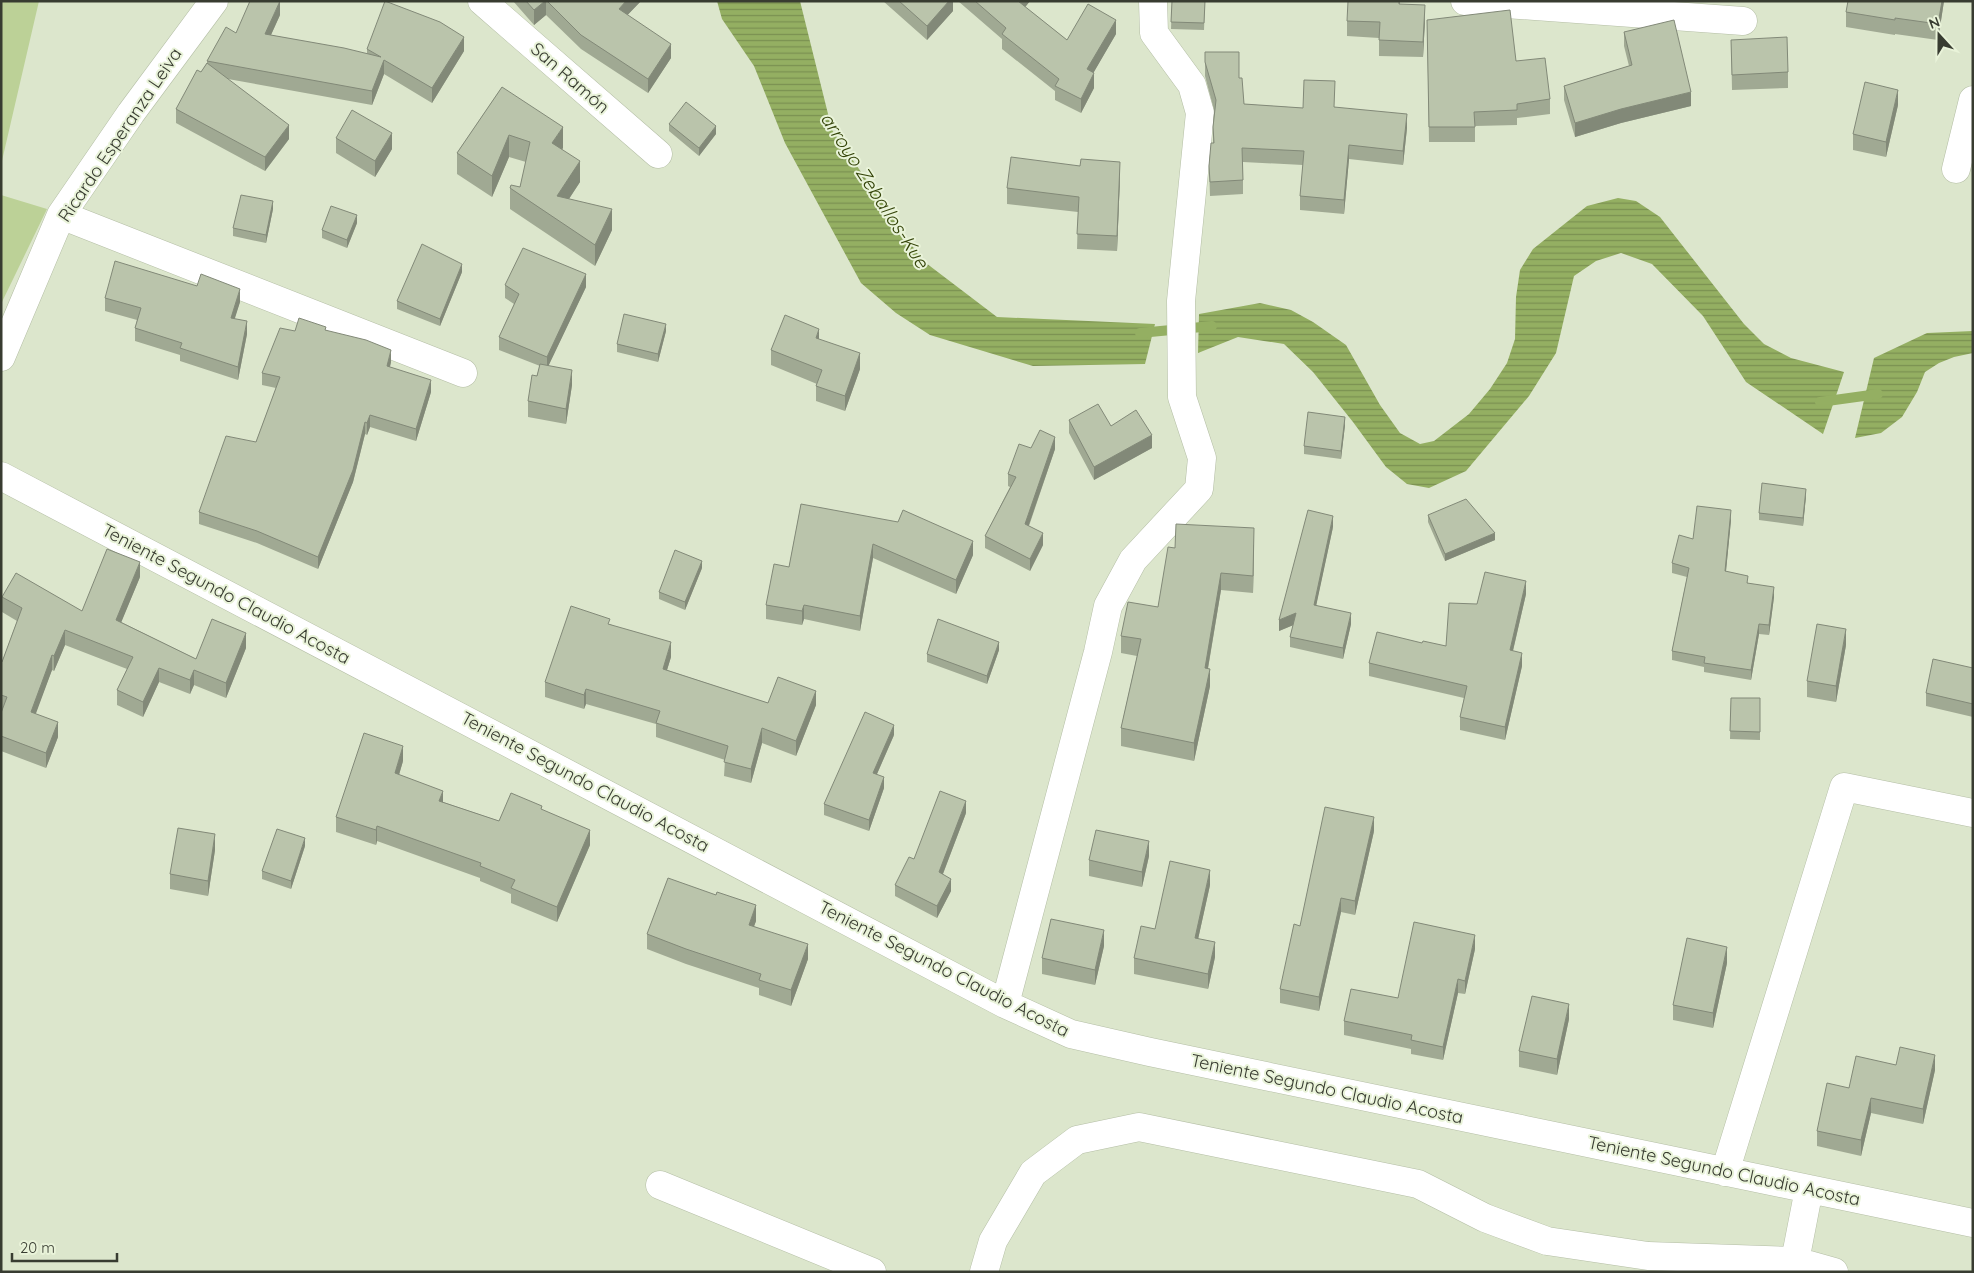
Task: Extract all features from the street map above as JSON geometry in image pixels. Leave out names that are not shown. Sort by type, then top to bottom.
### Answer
[{"type":"street","name":"Ricardo Esperanza Leiva","points":[[1,357],[61,215],[131,113],[214,1]]},
{"type":"street","name":"San Ramón","points":[[482,1],[658,154]]},
{"type":"street","points":[[1005,1004],[1098,652],[1108,606],[1132,560],[1199,489],[1202,458],[1182,397],[1181,301],[1200,113],[1192,85],[1154,33],[1153,1]]},
{"type":"street","points":[[1465,1],[1743,22]]},
{"type":"street","points":[[1956,169],[1973,100]]},
{"type":"street","points":[[61,215],[463,373]]},
{"type":"street","name":"Teniente Segundo Claudio Acosta","points":[[1,476],[1005,1004],[1070,1034],[1973,1223]]},
{"type":"street","points":[[1725,1172],[1844,787],[1973,813]]},
{"type":"street","points":[[984,1272],[993,1241],[1033,1173],[1077,1140],[1139,1127],[1418,1184],[1485,1218],[1547,1241],[1648,1256],[1795,1261],[1834,1272]]},
{"type":"street","points":[[660,1185],[872,1272]]},
{"type":"street","points":[[1795,1261],[1809,1189]]},
{"type":"shaded area","points":[[1,1],[39,1],[1,165]]},
{"type":"shaded area","points":[[717,1],[800,1],[832,130],[922,260],[997,317],[1155,324],[1145,364],[1033,366],[930,335],[896,313],[861,283],[785,143],[754,66],[722,19]]},
{"type":"shaded area","points":[[1,195],[47,209],[1,304]]},
{"type":"shaded area","points":[[1618,198],[1636,201],[1660,217],[1744,324],[1764,344],[1791,358],[1844,372],[1823,434],[1746,382],[1703,316],[1652,264],[1621,253],[1596,261],[1574,276],[1556,353],[1529,396],[1466,471],[1429,488],[1407,484],[1386,467],[1313,372],[1284,344],[1238,337],[1198,353],[1199,314],[1260,303],[1291,310],[1313,322],[1346,345],[1380,405],[1400,433],[1420,444],[1434,441],[1469,414],[1490,389],[1507,363],[1515,339],[1516,297],[1520,270],[1533,249],[1587,206]]},
{"type":"shaded area","points":[[1973,331],[1973,353],[1954,357],[1939,363],[1925,372],[1917,392],[1902,417],[1881,433],[1855,438],[1874,358],[1927,333]]},
{"type":"building","points":[[250,1],[280,1],[265,34],[344,48],[381,57],[367,49],[385,1],[440,22],[464,37],[432,88],[384,60],[372,91],[207,61],[226,27],[236,33]]},
{"type":"building","points":[[526,1],[545,1],[534,10]]},
{"type":"building","points":[[547,1],[626,1],[619,9],[671,44],[648,79],[581,35]]},
{"type":"building","points":[[899,1],[949,1],[927,26]]},
{"type":"building","points":[[975,1],[1018,1],[1067,40],[1088,4],[1116,20],[1087,69],[1094,73],[1081,99],[1055,86],[1059,79],[1002,34],[1006,28]]},
{"type":"building","points":[[1172,1],[1205,1],[1204,23],[1171,22]]},
{"type":"building","points":[[1348,1],[1399,1],[1399,4],[1425,5],[1423,42],[1379,40],[1380,22],[1347,21]]},
{"type":"building","points":[[1848,1],[1942,1],[1938,24],[1895,18],[1895,20],[1846,12]]},
{"type":"building","points":[[1510,10],[1516,61],[1545,58],[1550,99],[1517,104],[1517,110],[1474,112],[1475,127],[1429,127],[1427,20]]},
{"type":"building","points":[[1674,20],[1691,92],[1621,109],[1575,123],[1564,86],[1632,65],[1624,32]]},
{"type":"building","points":[[1787,37],[1788,72],[1732,75],[1731,40]]},
{"type":"building","points":[[1205,52],[1239,52],[1239,78],[1242,78],[1244,104],[1303,108],[1304,80],[1335,81],[1334,107],[1407,114],[1403,151],[1349,145],[1344,200],[1300,196],[1304,151],[1242,148],[1243,180],[1210,182],[1209,166],[1211,143],[1214,143],[1213,127],[1216,100],[1205,62]]},
{"type":"building","points":[[207,63],[289,125],[265,157],[176,109],[197,70],[201,72]]},
{"type":"building","points":[[1865,82],[1898,90],[1886,142],[1853,134]]},
{"type":"building","points":[[502,87],[563,127],[552,143],[580,161],[557,196],[612,209],[595,245],[510,188],[511,185],[520,187],[530,142],[509,135],[492,176],[457,153]]},
{"type":"building","points":[[686,102],[716,126],[699,148],[669,124]]},
{"type":"building","points":[[352,110],[392,133],[375,161],[336,138]]},
{"type":"building","points":[[1011,157],[1080,166],[1081,159],[1120,162],[1117,236],[1077,234],[1079,197],[1007,188]]},
{"type":"building","points":[[241,195],[273,201],[266,235],[233,228]]},
{"type":"building","points":[[331,206],[357,215],[347,240],[322,230]]},
{"type":"building","points":[[422,244],[462,264],[440,319],[397,301]]},
{"type":"building","points":[[523,248],[586,274],[547,357],[499,337],[519,294],[505,285]]},
{"type":"building","points":[[115,261],[197,286],[201,274],[240,289],[231,318],[247,321],[238,367],[180,348],[182,343],[135,328],[141,308],[105,298]]},
{"type":"building","points":[[624,314],[666,324],[658,354],[617,344]]},
{"type":"building","points":[[785,315],[819,329],[816,338],[860,353],[845,396],[816,386],[822,370],[771,350]]},
{"type":"building","points":[[299,318],[326,327],[325,330],[366,340],[391,350],[387,366],[431,380],[416,429],[370,415],[367,423],[365,422],[353,470],[318,557],[257,531],[199,512],[226,436],[256,442],[280,377],[262,373],[280,328],[295,331]]},
{"type":"building","points":[[540,364],[572,370],[566,409],[528,401],[532,375],[537,376]]},
{"type":"building","points":[[1098,404],[1111,426],[1136,410],[1152,435],[1094,467],[1069,420]]},
{"type":"building","points":[[1308,412],[1345,417],[1341,451],[1304,446]]},
{"type":"building","points":[[1040,430],[1055,437],[1025,524],[1043,533],[1030,559],[985,536],[1016,477],[1008,474],[1019,444],[1031,448]]},
{"type":"building","points":[[1762,483],[1806,489],[1803,518],[1759,513]]},
{"type":"building","points":[[1466,499],[1495,533],[1445,554],[1428,515]]},
{"type":"building","points":[[801,504],[898,522],[903,510],[973,541],[956,580],[873,544],[860,616],[804,605],[802,611],[766,605],[774,564],[789,567]]},
{"type":"building","points":[[1697,506],[1731,510],[1725,571],[1748,576],[1747,583],[1774,587],[1769,625],[1759,624],[1751,670],[1704,663],[1705,657],[1672,651],[1689,568],[1672,563],[1679,535],[1693,539]]},
{"type":"building","points":[[1308,510],[1333,516],[1314,605],[1351,613],[1343,648],[1290,637],[1296,613],[1279,620]]},
{"type":"building","points":[[1176,524],[1254,528],[1253,576],[1221,573],[1205,668],[1210,669],[1194,743],[1121,728],[1141,639],[1121,636],[1128,602],[1158,607],[1168,547],[1175,548]]},
{"type":"building","points":[[107,549],[140,562],[116,620],[196,659],[212,619],[246,633],[226,683],[194,670],[190,680],[159,668],[143,702],[117,690],[133,657],[65,630],[54,656],[52,655],[31,712],[58,722],[46,753],[1,736],[1,713],[7,697],[1,695],[1,662],[22,608],[2,597],[16,573],[82,611]]},
{"type":"building","points":[[675,550],[702,561],[685,602],[659,592]]},
{"type":"building","points":[[1485,572],[1526,581],[1510,650],[1522,653],[1505,727],[1460,717],[1467,686],[1369,663],[1377,632],[1422,643],[1423,641],[1446,646],[1449,603],[1477,604]]},
{"type":"building","points":[[571,606],[610,619],[608,624],[671,642],[663,669],[768,703],[778,677],[816,691],[796,741],[762,728],[751,769],[724,762],[728,746],[656,723],[660,711],[586,689],[584,695],[545,682]]},
{"type":"building","points":[[938,619],[999,642],[987,676],[927,654]]},
{"type":"building","points":[[1817,624],[1846,629],[1836,686],[1807,681]]},
{"type":"building","points":[[1933,659],[1973,668],[1973,704],[1926,693]]},
{"type":"building","points":[[1731,698],[1760,698],[1760,732],[1730,731]]},
{"type":"building","points":[[865,712],[894,725],[873,773],[884,777],[869,820],[824,804]]},
{"type":"building","points":[[364,733],[403,746],[395,773],[443,791],[439,801],[499,821],[511,793],[542,806],[541,809],[590,830],[557,907],[511,888],[515,880],[480,866],[481,863],[377,826],[376,830],[336,817]]},
{"type":"building","points":[[940,791],[966,801],[939,872],[951,879],[937,906],[895,885],[909,857],[914,859]]},
{"type":"building","points":[[1325,807],[1374,817],[1355,901],[1341,898],[1319,997],[1280,989],[1294,924],[1300,926]]},
{"type":"building","points":[[178,828],[215,834],[208,881],[170,874]]},
{"type":"building","points":[[277,829],[305,838],[291,881],[262,871]]},
{"type":"building","points":[[1096,830],[1149,841],[1142,872],[1089,860]]},
{"type":"building","points":[[1170,861],[1210,870],[1195,938],[1215,942],[1208,974],[1134,958],[1141,926],[1155,929]]},
{"type":"building","points":[[668,878],[716,895],[717,892],[756,905],[749,925],[808,944],[791,990],[759,980],[761,974],[647,934]]},
{"type":"building","points":[[1051,919],[1104,930],[1095,970],[1042,958]]},
{"type":"building","points":[[1414,922],[1475,935],[1465,981],[1458,979],[1443,1047],[1411,1040],[1412,1035],[1344,1021],[1351,989],[1398,998]]},
{"type":"building","points":[[1687,938],[1727,947],[1713,1013],[1673,1005]]},
{"type":"building","points":[[1532,996],[1569,1004],[1557,1059],[1519,1051]]},
{"type":"building","points":[[1900,1047],[1935,1055],[1923,1109],[1871,1098],[1861,1140],[1817,1131],[1827,1083],[1849,1088],[1856,1056],[1896,1065]]},
{"type":"waterway","name":"arroyo Zeballos-Kue","points":[[1140,333],[1212,326]]},
{"type":"waterway","name":"arroyo Zeballos-Kue","points":[[1820,402],[1878,394]]}]
